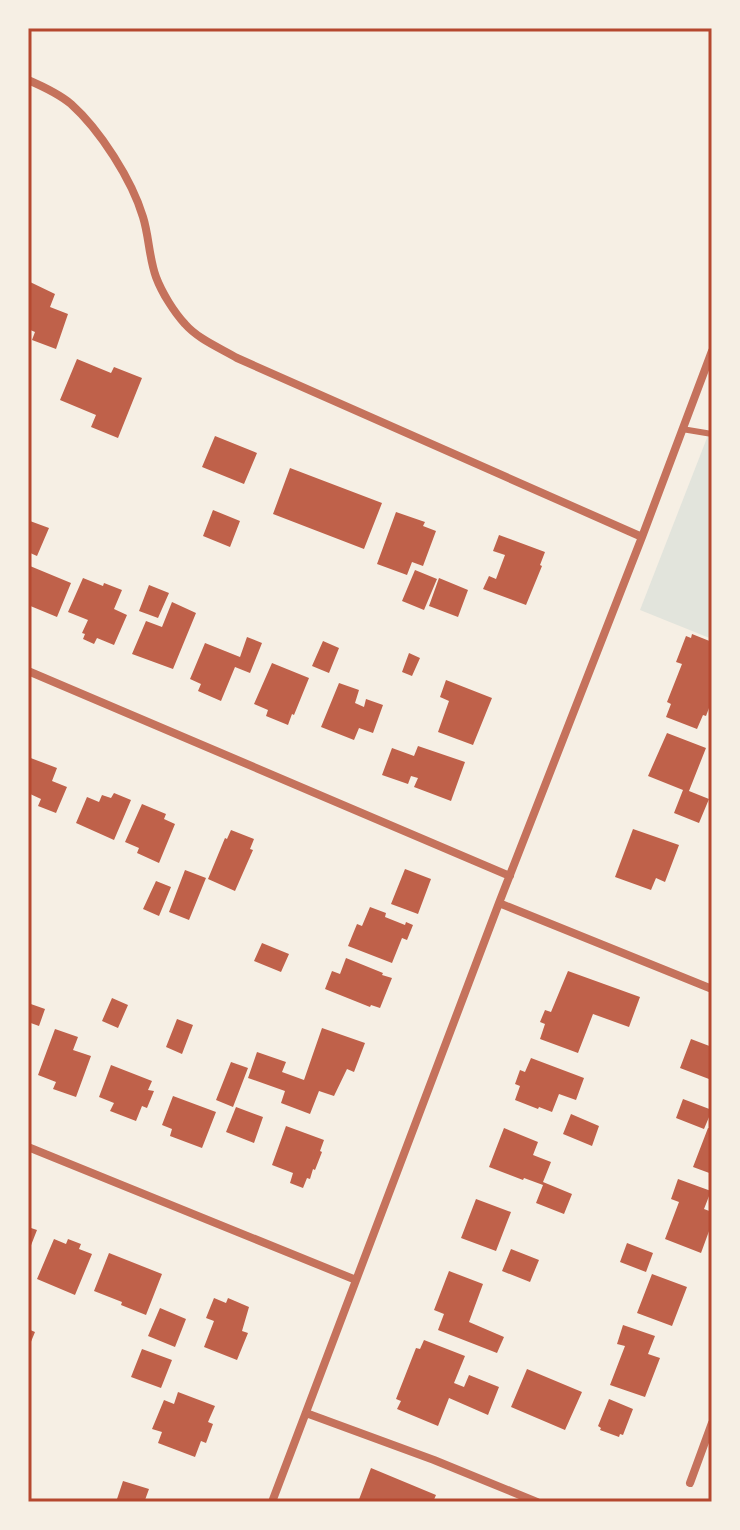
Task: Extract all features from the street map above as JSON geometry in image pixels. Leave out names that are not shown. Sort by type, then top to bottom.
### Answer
[{"type":"street","points":[[28,80],[70,103],[115,158],[133,189],[144,219],[156,276],[186,326],[237,358],[642,537]]},
{"type":"street","points":[[272,1502],[712,351]]},
{"type":"street","points":[[28,671],[510,876]]},
{"type":"street","points":[[499,903],[712,989]]},
{"type":"street","points":[[28,1147],[356,1280]]},
{"type":"street","points":[[306,1413],[537,1502]]},
{"type":"street","points":[[690,1483],[712,1423]]},
{"type":"lane","points":[[682,429],[712,434]]},
{"type":"shaded area","points":[[712,425],[712,639],[640,610]]},
{"type":"building","points":[[28,281],[55,294],[50,307],[68,314],[56,349],[32,340],[35,332],[28,329]]},
{"type":"building","points":[[77,359],[111,373],[114,367],[142,378],[118,438],[91,427],[96,415],[60,400]]},
{"type":"building","points":[[215,436],[257,453],[244,484],[202,467]]},
{"type":"building","points":[[290,468],[382,503],[364,549],[273,514]]},
{"type":"building","points":[[213,510],[240,521],[230,547],[203,536]]},
{"type":"building","points":[[396,512],[425,522],[423,526],[436,531],[423,566],[412,562],[407,575],[377,564]]},
{"type":"building","points":[[30,521],[49,528],[37,556],[28,552]]},
{"type":"building","points":[[499,535],[545,552],[526,605],[483,589],[489,576],[496,579],[505,555],[493,551]]},
{"type":"building","points":[[30,566],[71,583],[57,617],[28,605]]},
{"type":"building","points":[[415,570],[437,579],[424,610],[402,601]]},
{"type":"building","points":[[83,578],[122,590],[114,609],[127,615],[114,645],[97,638],[94,644],[83,639],[85,634],[82,633],[88,620],[68,612]]},
{"type":"building","points":[[439,578],[468,590],[458,617],[429,606]]},
{"type":"building","points":[[149,585],[169,593],[158,618],[139,611]]},
{"type":"building","points":[[172,602],[196,613],[173,669],[132,654],[146,621],[162,627]]},
{"type":"building","points":[[692,634],[712,642],[712,700],[697,729],[666,717],[671,704],[667,702],[682,664],[676,662],[686,636],[691,638]]},
{"type":"building","points":[[247,637],[262,643],[250,673],[235,667],[221,701],[198,691],[201,684],[190,679],[205,643],[240,657]]},
{"type":"building","points":[[323,641],[339,648],[329,673],[312,666]]},
{"type":"building","points":[[409,653],[420,658],[412,676],[402,672]]},
{"type":"building","points":[[272,663],[309,678],[288,725],[266,716],[268,710],[254,704]]},
{"type":"building","points":[[446,680],[492,698],[473,745],[438,732],[449,701],[440,697]]},
{"type":"building","points":[[339,683],[359,690],[355,703],[364,707],[366,699],[383,705],[373,733],[359,728],[354,740],[321,727]]},
{"type":"building","points":[[667,733],[706,748],[689,791],[709,799],[699,823],[674,813],[683,790],[648,776]]},
{"type":"building","points":[[418,746],[465,762],[451,801],[414,787],[418,778],[411,776],[408,784],[382,775],[392,748],[414,756]]},
{"type":"building","points":[[28,757],[57,768],[52,781],[67,787],[56,813],[38,806],[41,799],[28,793]]},
{"type":"building","points":[[114,793],[131,800],[114,840],[76,823],[87,797],[99,802],[102,795],[111,798]]},
{"type":"building","points":[[142,804],[166,814],[164,819],[175,824],[159,863],[137,853],[139,848],[125,842]]},
{"type":"building","points":[[633,829],[679,845],[665,882],[656,878],[651,890],[615,877]]},
{"type":"building","points":[[231,830],[254,839],[250,849],[253,850],[235,891],[208,879]]},
{"type":"building","points":[[405,869],[431,879],[418,914],[391,904]]},
{"type":"building","points":[[185,870],[206,878],[189,920],[169,912]]},
{"type":"building","points":[[156,881],[171,887],[159,916],[143,909]]},
{"type":"building","points":[[370,907],[386,913],[385,917],[413,925],[407,940],[402,938],[392,963],[348,946],[357,924],[362,926]]},
{"type":"building","points":[[262,943],[289,954],[281,972],[254,961]]},
{"type":"building","points":[[346,958],[392,978],[380,1008],[325,989],[332,971],[340,974]]},
{"type":"building","points":[[568,971],[640,997],[629,1027],[593,1014],[578,1053],[540,1039],[545,1024],[540,1022],[545,1010],[551,1012]]},
{"type":"building","points":[[112,998],[128,1005],[118,1028],[102,1021]]},
{"type":"building","points":[[28,1003],[45,1009],[39,1026],[28,1022]]},
{"type":"building","points":[[177,1019],[193,1025],[182,1054],[166,1047]]},
{"type":"building","points":[[322,1028],[365,1043],[354,1072],[347,1069],[334,1096],[319,1091],[310,1114],[281,1103],[285,1091],[248,1078],[257,1052],[286,1062],[282,1072],[304,1080]]},
{"type":"building","points":[[55,1029],[78,1037],[73,1050],[91,1056],[76,1097],[53,1089],[56,1082],[38,1075]]},
{"type":"building","points":[[691,1039],[712,1047],[709,1079],[680,1068]]},
{"type":"building","points":[[531,1058],[584,1078],[576,1100],[559,1094],[552,1112],[515,1100],[520,1086],[515,1084],[520,1070],[525,1072]]},
{"type":"building","points":[[231,1062],[248,1068],[233,1107],[216,1100]]},
{"type":"building","points":[[111,1065],[152,1081],[148,1090],[154,1091],[147,1108],[142,1106],[136,1121],[110,1111],[114,1103],[99,1097]]},
{"type":"building","points":[[173,1096],[216,1112],[202,1148],[170,1136],[172,1129],[162,1125]]},
{"type":"building","points":[[683,1099],[712,1110],[704,1129],[676,1118]]},
{"type":"building","points":[[236,1107],[263,1117],[254,1143],[226,1132]]},
{"type":"building","points":[[571,1114],[599,1126],[592,1146],[563,1134]]},
{"type":"building","points":[[286,1126],[324,1140],[315,1170],[303,1188],[290,1183],[293,1173],[272,1165]]},
{"type":"building","points":[[504,1128],[538,1142],[533,1155],[551,1162],[543,1182],[572,1194],[564,1214],[536,1203],[543,1185],[489,1167]]},
{"type":"building","points":[[708,1128],[712,1129],[712,1174],[693,1167]]},
{"type":"building","points":[[678,1179],[711,1191],[704,1209],[712,1212],[712,1223],[701,1253],[665,1239],[679,1202],[671,1199]]},
{"type":"building","points":[[476,1199],[511,1212],[496,1251],[461,1238]]},
{"type":"building","points":[[28,1227],[37,1230],[28,1253]]},
{"type":"building","points":[[54,1239],[66,1244],[68,1239],[81,1244],[79,1249],[92,1254],[75,1295],[37,1279]]},
{"type":"building","points":[[627,1243],[653,1253],[646,1272],[620,1262]]},
{"type":"building","points":[[511,1249],[539,1260],[530,1282],[502,1271]]},
{"type":"building","points":[[109,1253],[162,1274],[146,1315],[94,1291]]},
{"type":"building","points":[[449,1271],[483,1284],[469,1322],[504,1337],[497,1353],[438,1330],[444,1314],[434,1310]]},
{"type":"building","points":[[652,1274],[687,1287],[672,1326],[637,1313]]},
{"type":"building","points":[[214,1298],[226,1303],[228,1298],[249,1307],[242,1331],[248,1333],[237,1360],[204,1347],[214,1321],[206,1318]]},
{"type":"building","points":[[160,1308],[186,1319],[175,1347],[148,1336]]},
{"type":"building","points":[[623,1325],[655,1336],[648,1354],[660,1358],[645,1397],[610,1385],[625,1346],[617,1344]]},
{"type":"building","points":[[28,1329],[35,1332],[28,1349]]},
{"type":"building","points":[[424,1340],[465,1356],[454,1383],[464,1387],[469,1375],[499,1387],[488,1415],[449,1398],[438,1426],[397,1409],[401,1401],[396,1399],[416,1348],[420,1349]]},
{"type":"building","points":[[142,1349],[172,1360],[161,1388],[131,1377]]},
{"type":"building","points":[[527,1369],[582,1392],[565,1430],[511,1407]]},
{"type":"building","points":[[178,1392],[215,1406],[208,1422],[213,1424],[206,1443],[201,1441],[195,1457],[158,1443],[162,1432],[152,1429],[164,1400],[174,1404]]},
{"type":"building","points":[[609,1399],[633,1409],[623,1435],[619,1437],[600,1430],[598,1426]]},
{"type":"building","points":[[371,1468],[436,1495],[433,1502],[358,1502]]},
{"type":"building","points":[[123,1481],[149,1489],[145,1500],[150,1502],[116,1502]]}]
